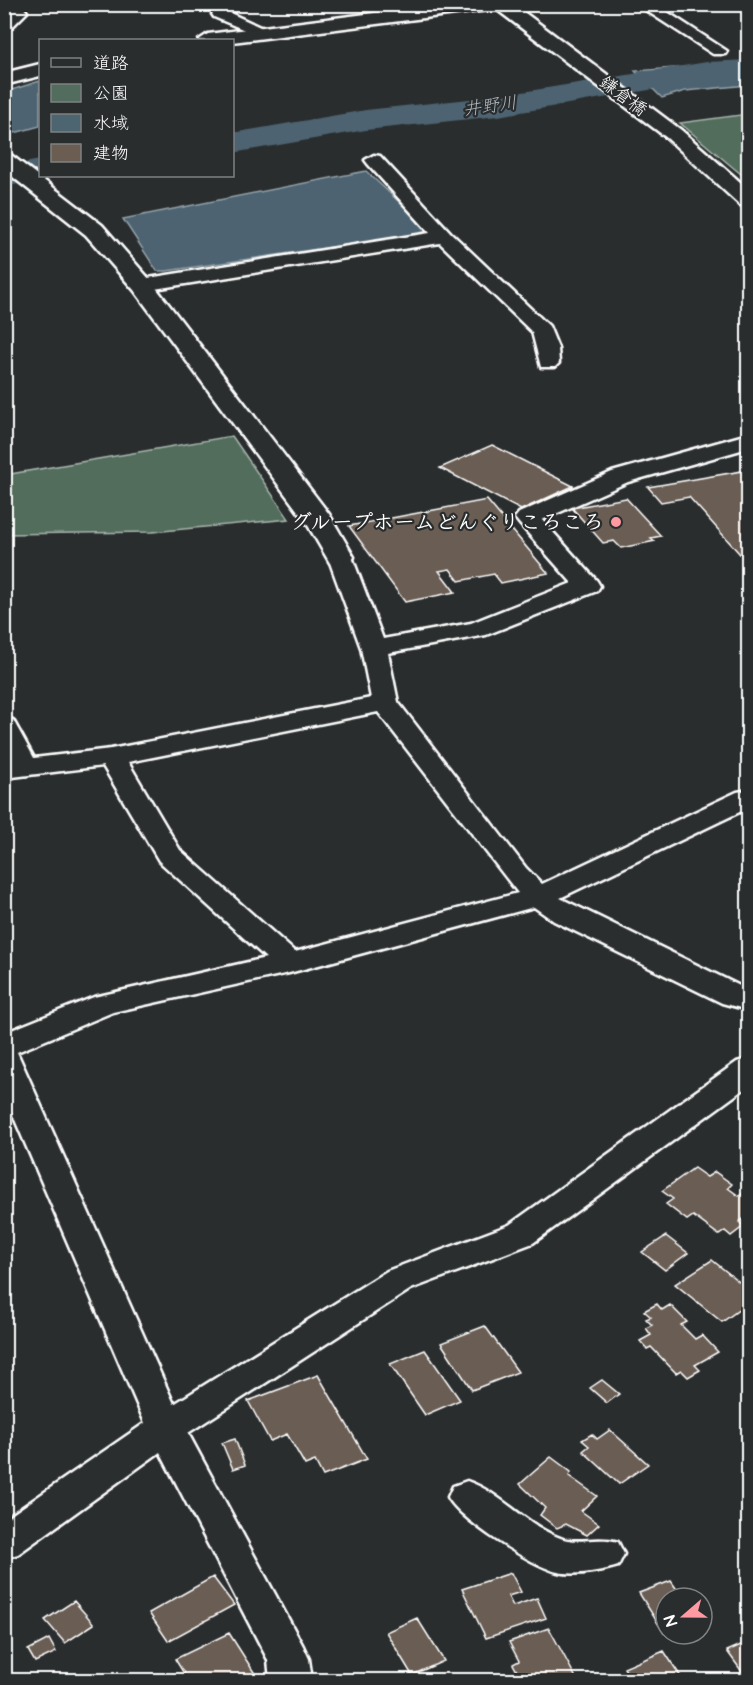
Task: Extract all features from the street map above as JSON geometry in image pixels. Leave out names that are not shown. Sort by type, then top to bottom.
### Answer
[{"type":"street","points":[[4,26],[19,12],[13,4]]},
{"type":"street","points":[[239,4],[225,9],[220,14],[265,33]]},
{"type":"street","points":[[216,39],[494,4]]},
{"type":"street","name":"鎌倉橋","points":[[501,4],[664,126],[748,200]]},
{"type":"street","points":[[643,4],[719,51]]},
{"type":"street","points":[[4,79],[39,70]]},
{"type":"street","points":[[4,159],[94,230],[142,285],[319,520],[340,557],[374,648],[385,703],[492,846],[538,897],[575,919],[733,996],[748,1000]]},
{"type":"street","points":[[374,160],[444,237],[542,330],[548,348],[548,363]]},
{"type":"street","points":[[142,285],[444,237]]},
{"type":"street","points":[[374,648],[477,630],[588,586],[527,518],[620,477],[748,441]]},
{"type":"street","points":[[4,726],[15,769],[111,757],[385,703]]},
{"type":"street","points":[[111,757],[169,855],[289,963]]},
{"type":"street","points":[[4,1045],[105,1005],[289,963],[538,897],[747,798]]},
{"type":"street","points":[[4,1056],[166,1428],[288,1659],[291,1680]]},
{"type":"street","points":[[4,1542],[166,1428],[399,1280],[521,1234],[740,1087]]},
{"type":"street","points":[[467,1497],[524,1537],[560,1556],[604,1554]]},
{"type":"green space","points":[[748,114],[748,180],[680,123]]},
{"type":"green space","points":[[232,436],[289,519],[152,532],[5,534],[5,475]]},
{"type":"water","points":[[748,62],[748,85],[685,91],[662,98],[635,71]]},
{"type":"water","points":[[39,81],[39,126],[11,134],[5,129],[5,92]]},
{"type":"water","points":[[366,171],[429,230],[421,234],[157,271],[123,219]]},
{"type":"building","points":[[492,445],[573,486],[521,510],[440,468]]},
{"type":"building","points":[[748,470],[748,563],[689,497],[661,502],[648,487]]},
{"type":"building","name":"グループホームどんぐりころころ","points":[[626,498],[661,536],[651,538],[655,541],[621,548],[614,541],[603,543],[572,508]]},
{"type":"building","points":[[487,500],[548,573],[501,583],[494,574],[459,581],[450,569],[439,571],[455,592],[405,602],[349,526]]},
{"type":"building","points":[[694,1168],[707,1177],[715,1172],[732,1184],[728,1188],[739,1196],[744,1192],[748,1195],[748,1215],[739,1222],[744,1226],[731,1236],[725,1231],[719,1235],[693,1216],[687,1220],[666,1204],[673,1199],[662,1191]]},
{"type":"building","points":[[666,1236],[688,1253],[665,1270],[642,1252]]},
{"type":"building","points":[[712,1260],[748,1289],[748,1303],[722,1322],[675,1284]]},
{"type":"building","points":[[657,1304],[662,1310],[670,1305],[687,1322],[681,1325],[695,1339],[702,1335],[718,1352],[695,1365],[700,1370],[688,1377],[681,1370],[676,1373],[651,1347],[647,1349],[640,1341],[651,1335],[646,1328],[652,1325],[646,1319],[651,1317],[644,1311]]},
{"type":"building","points":[[485,1326],[518,1372],[472,1390],[441,1343]]},
{"type":"building","points":[[425,1350],[460,1400],[425,1415],[390,1364]]},
{"type":"building","points":[[318,1375],[367,1459],[323,1476],[315,1461],[305,1465],[287,1434],[270,1441],[248,1401]]},
{"type":"building","points":[[602,1380],[619,1394],[607,1403],[590,1388]]},
{"type":"building","points":[[610,1430],[648,1464],[619,1484],[583,1451],[589,1446],[582,1440],[592,1434],[597,1439]]},
{"type":"building","points":[[235,1439],[245,1465],[233,1469],[222,1443]]},
{"type":"building","points":[[551,1457],[571,1472],[569,1476],[597,1496],[581,1511],[599,1524],[587,1535],[566,1524],[557,1528],[540,1515],[545,1508],[520,1484]]},
{"type":"building","points":[[511,1573],[521,1592],[508,1596],[513,1606],[537,1598],[546,1618],[486,1638],[462,1589]]},
{"type":"building","points":[[213,1577],[234,1605],[168,1641],[149,1613]]},
{"type":"building","points":[[671,1581],[674,1586],[658,1586]]},
{"type":"building","points":[[654,1587],[654,1617],[639,1593]]},
{"type":"building","points":[[74,1601],[94,1624],[65,1643],[45,1620]]},
{"type":"building","points":[[417,1618],[444,1661],[412,1675],[386,1632]]},
{"type":"building","points":[[549,1628],[576,1678],[522,1680],[513,1664],[519,1661],[509,1642]]},
{"type":"building","points":[[229,1633],[259,1680],[188,1680],[175,1659]]},
{"type":"building","points":[[49,1639],[56,1652],[35,1662],[28,1650]]},
{"type":"building","points":[[748,1642],[748,1680],[727,1651]]},
{"type":"building","points":[[664,1651],[683,1680],[632,1680],[624,1668]]},
{"type":"waterway","name":"井野川","points":[[234,143],[366,120],[498,106],[707,71],[748,69]]},
{"type":"waterway","name":"井野川","points":[[4,177],[39,170]]},
{"type":"place","name":"グループホームどんぐりころころ","points":[[616,522]]}]
